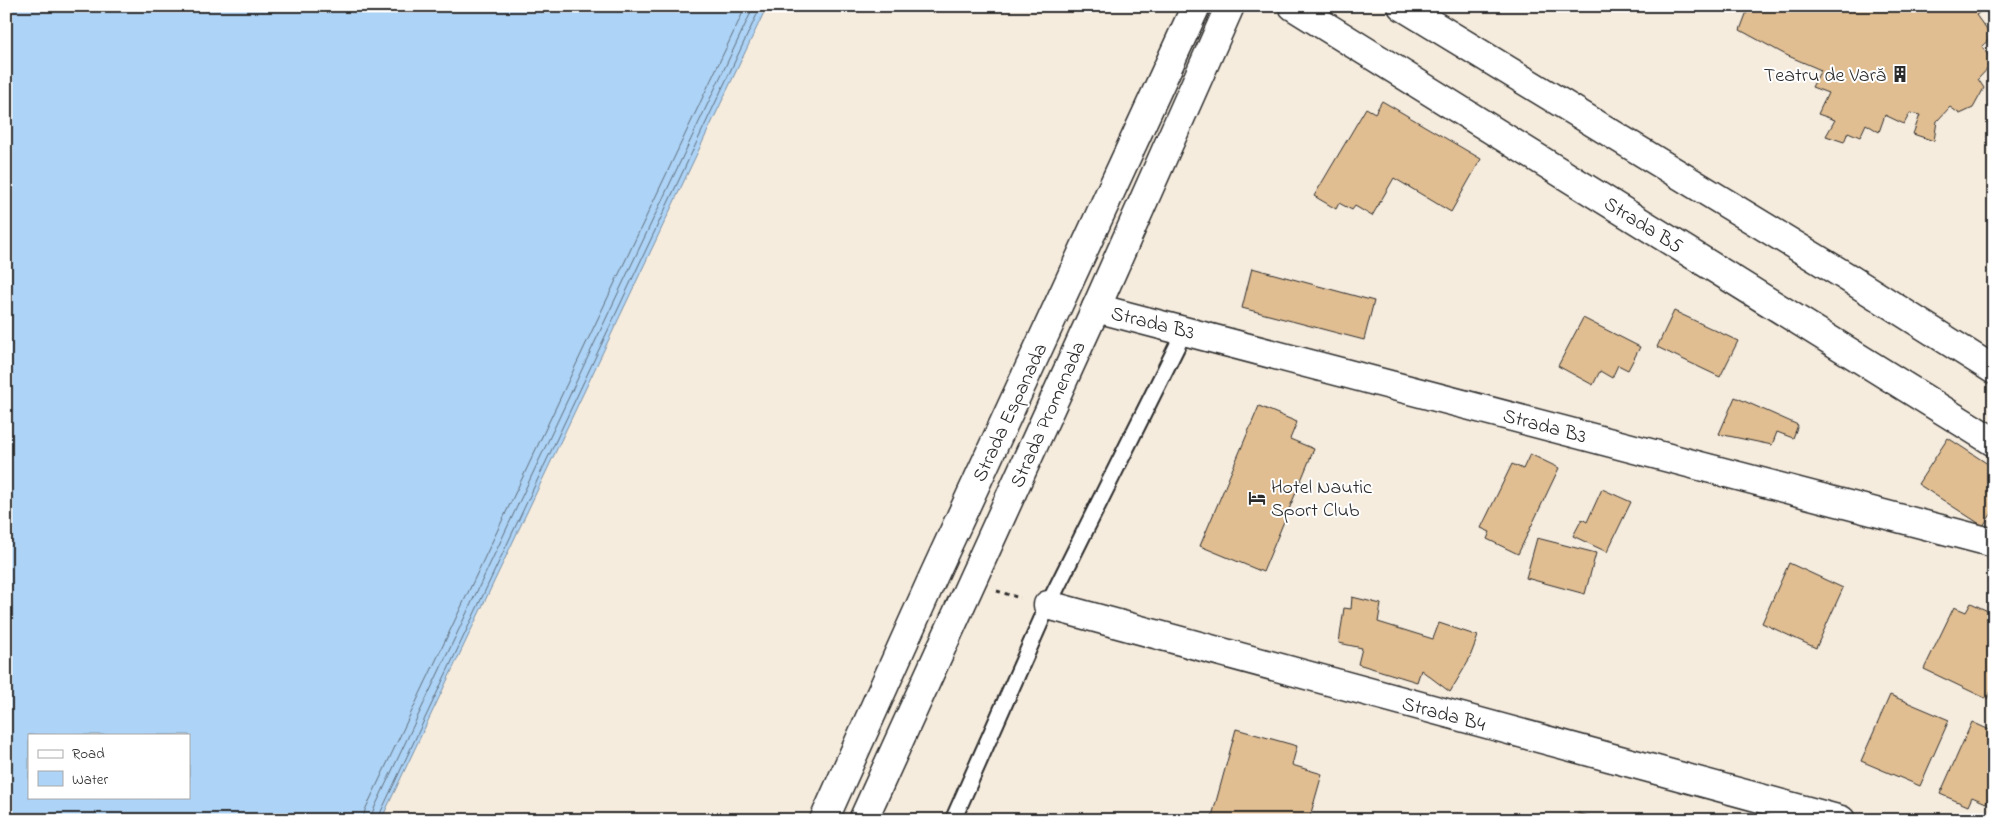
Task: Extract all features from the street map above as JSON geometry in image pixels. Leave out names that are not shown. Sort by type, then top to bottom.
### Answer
[{"type":"street","name":"Strada Espanada","points":[[824,820],[934,575],[1196,6]]},
{"type":"street","name":"Strada Promenada","points":[[863,820],[1096,308],[1230,6]]},
{"type":"street","points":[[1402,6],[1847,277],[1994,370]]},
{"type":"street","name":"Strada B5","points":[[1303,9],[1994,442]]},
{"type":"street","name":"Strada B3","points":[[1096,308],[1994,543]]},
{"type":"street","name":"Strada B4","points":[[1048,605],[1841,820]]},
{"type":"lane","points":[[953,820],[1048,605],[1185,330]]},
{"type":"water","points":[[6,6],[767,6],[381,820],[6,820]]},
{"type":"building","name":"Teatru de Vară","points":[[1749,6],[1989,6],[1976,15],[1992,37],[1982,46],[1993,63],[1978,79],[1984,88],[1973,108],[1960,114],[1950,107],[1937,121],[1934,141],[1913,134],[1920,115],[1910,113],[1904,124],[1885,115],[1879,132],[1866,124],[1860,137],[1848,132],[1844,142],[1826,136],[1835,120],[1818,114],[1828,93],[1812,87],[1821,70],[1786,55],[1740,30]]},
{"type":"building","points":[[1382,101],[1481,159],[1451,212],[1394,178],[1372,216],[1355,206],[1352,210],[1339,203],[1336,209],[1314,196],[1366,108],[1375,113]]},
{"type":"building","points":[[1252,268],[1374,301],[1364,340],[1242,308]]},
{"type":"building","points":[[1674,311],[1738,341],[1720,377],[1657,347]]},
{"type":"building","points":[[1583,318],[1640,347],[1628,370],[1618,365],[1612,378],[1600,371],[1593,385],[1558,366]]},
{"type":"building","points":[[1735,397],[1798,425],[1793,438],[1777,432],[1772,445],[1719,434]]},
{"type":"building","name":"Hotel Nautic Sport Club","points":[[1259,406],[1297,422],[1290,439],[1314,449],[1263,572],[1200,546]]},
{"type":"building","points":[[1948,438],[1994,468],[1994,510],[1983,526],[1918,484]]},
{"type":"building","points":[[1530,454],[1559,468],[1518,554],[1487,539],[1490,532],[1481,528],[1512,464],[1523,469]]},
{"type":"building","points":[[1602,489],[1631,502],[1607,552],[1573,536],[1582,519],[1587,522]]},
{"type":"building","points":[[1537,538],[1596,553],[1585,594],[1526,578]]},
{"type":"building","points":[[1789,563],[1843,588],[1816,648],[1762,623]]},
{"type":"building","points":[[1352,597],[1381,604],[1378,622],[1433,639],[1439,623],[1478,636],[1468,662],[1450,692],[1421,670],[1417,682],[1358,664],[1362,648],[1339,643],[1344,608],[1351,609]]},
{"type":"building","points":[[1971,603],[1994,614],[1994,685],[1987,699],[1924,669],[1954,607],[1966,612]]},
{"type":"building","points":[[1890,695],[1949,720],[1920,786],[1861,761]]},
{"type":"building","points":[[1972,722],[1994,732],[1994,787],[1986,803],[1972,797],[1968,806],[1940,794]]},
{"type":"building","points":[[1236,729],[1297,746],[1292,765],[1322,774],[1309,820],[1211,820]]},
{"type":"building","points":[[1578,813],[1602,820],[1576,820]]},
{"type":"place","name":"Teatru de Vară","points":[[1900,74]]},
{"type":"place","name":"Hotel Nautic Sport Club","points":[[1257,498]]}]
